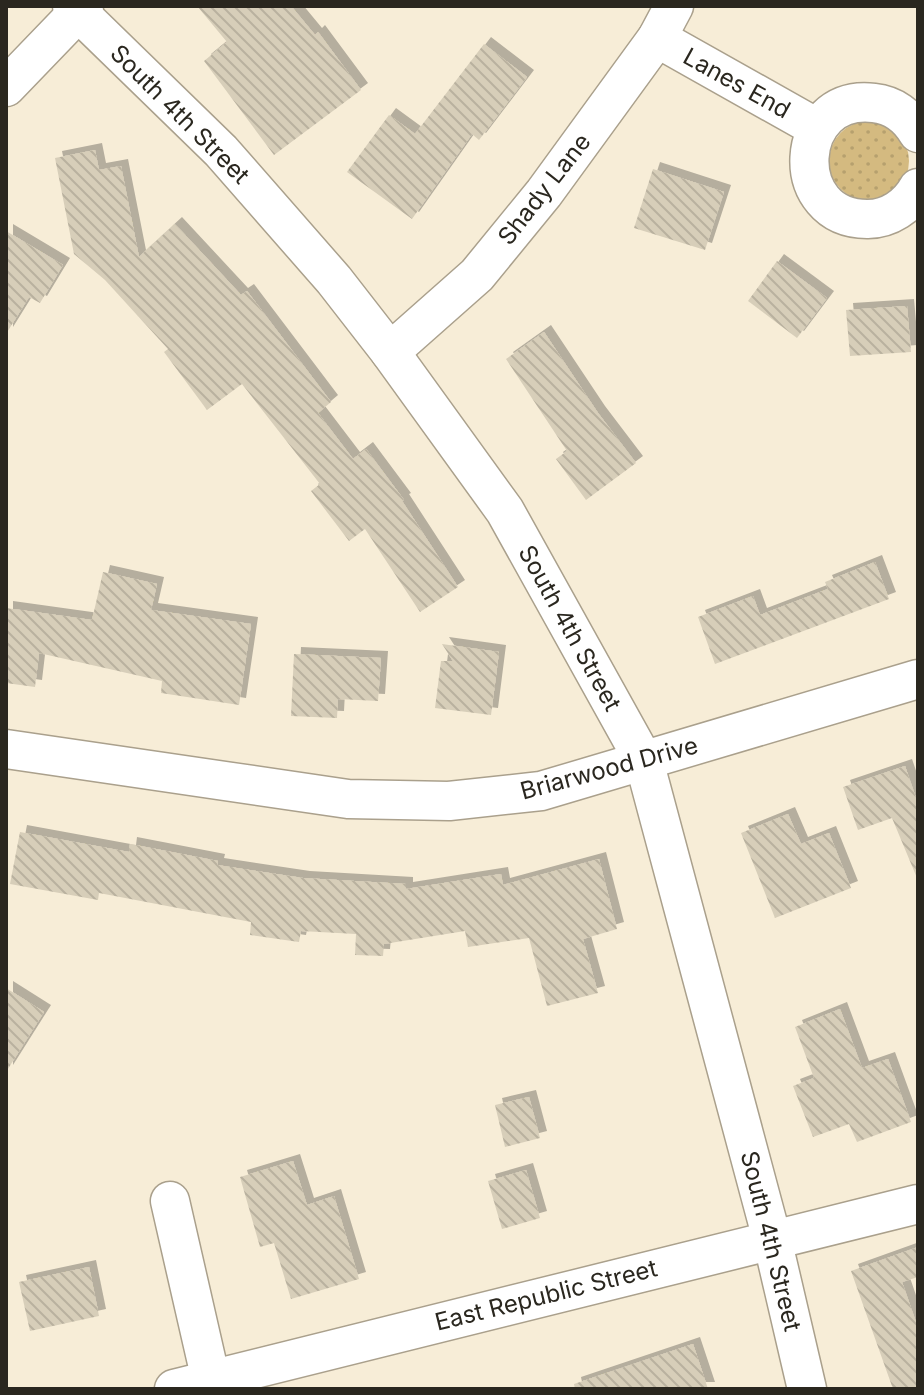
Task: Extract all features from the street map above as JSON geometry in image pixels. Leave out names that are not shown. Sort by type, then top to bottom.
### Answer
[{"type":"street","points":[[6,87],[78,8]]},
{"type":"street","name":"South 4th Street","points":[[78,8],[221,151],[334,280],[390,352],[505,511],[644,761],[772,1239],[807,1389]]},
{"type":"street","name":"Shady Lane","points":[[390,352],[477,275],[544,193],[666,22]]},
{"type":"street","name":"Lanes End","points":[[666,22],[817,128]]},
{"type":"street","name":"Lanes End","points":[[918,133],[900,111],[883,104],[864,102],[846,105],[830,114],[817,128],[810,145],[810,172],[820,197],[834,210],[851,217],[869,219],[887,216],[903,207],[918,188]]},
{"type":"street","name":"Briarwood Drive","points":[[6,749],[348,799],[449,801],[541,791],[918,679]]},
{"type":"street","points":[[170,1201],[212,1384]]},
{"type":"street","name":"East Republic Street","points":[[174,1389],[212,1384],[918,1204]]},
{"type":"shaded area","points":[[869,121],[884,124],[897,133],[906,146],[909,161],[906,176],[897,189],[884,198],[869,201],[854,198],[841,189],[832,176],[829,161],[832,146],[841,133],[854,124]]},
{"type":"building","points":[[197,6],[291,6],[315,35],[318,32],[361,90],[274,155],[204,61],[227,42]]},
{"type":"building","points":[[484,44],[527,77],[479,140],[472,134],[412,219],[347,172],[389,115],[415,134]]},
{"type":"building","points":[[95,150],[99,170],[121,166],[139,257],[175,224],[241,295],[247,291],[331,402],[318,413],[353,459],[366,449],[404,500],[458,587],[420,612],[365,529],[349,541],[311,491],[320,484],[242,384],[207,410],[164,352],[168,349],[105,280],[74,254],[55,158]]},
{"type":"building","points":[[653,169],[724,192],[705,250],[634,228]]},
{"type":"building","points":[[6,231],[63,265],[40,303],[29,297],[6,334]]},
{"type":"building","points":[[777,261],[827,298],[797,338],[748,301]]},
{"type":"building","points":[[907,306],[911,352],[850,356],[846,310]]},
{"type":"building","points":[[544,332],[636,463],[586,500],[556,459],[567,451],[506,359]]},
{"type":"building","points":[[875,562],[889,599],[715,664],[698,617],[753,596],[760,615],[828,589],[825,582]]},
{"type":"building","points":[[103,572],[157,584],[151,610],[251,624],[239,705],[161,693],[162,681],[39,653],[35,687],[6,683],[6,608],[92,620]]},
{"type":"building","points":[[442,644],[499,652],[491,715],[435,708],[441,661],[453,661]]},
{"type":"building","points":[[294,654],[381,658],[378,701],[338,699],[337,718],[291,716]]},
{"type":"building","points":[[905,766],[918,804],[917,878],[892,818],[858,830],[843,787]]},
{"type":"building","points":[[788,814],[801,844],[829,833],[851,888],[775,918],[741,833]]},
{"type":"building","points":[[20,832],[129,852],[130,844],[218,861],[217,865],[303,878],[406,884],[406,889],[501,874],[503,885],[599,859],[617,929],[583,939],[598,993],[547,1006],[529,938],[468,947],[465,931],[384,944],[383,956],[355,955],[356,934],[301,931],[299,942],[250,935],[251,922],[99,893],[98,900],[10,884]]},
{"type":"building","points":[[6,988],[44,1012],[6,1072]]},
{"type":"building","points":[[840,1009],[862,1068],[888,1059],[911,1122],[857,1142],[849,1124],[813,1137],[793,1086],[814,1078],[795,1027]]},
{"type":"building","points":[[529,1097],[540,1138],[505,1147],[495,1105]]},
{"type":"building","points":[[293,1161],[307,1205],[334,1196],[359,1279],[291,1299],[274,1243],[260,1247],[240,1177]]},
{"type":"building","points":[[526,1170],[540,1218],[502,1229],[488,1181]]},
{"type":"building","points":[[918,1247],[918,1277],[902,1282],[918,1328],[918,1389],[893,1389],[851,1271]]},
{"type":"building","points":[[89,1267],[99,1316],[30,1331],[19,1282]]},
{"type":"building","points":[[693,1344],[708,1389],[575,1389],[574,1384]]}]
